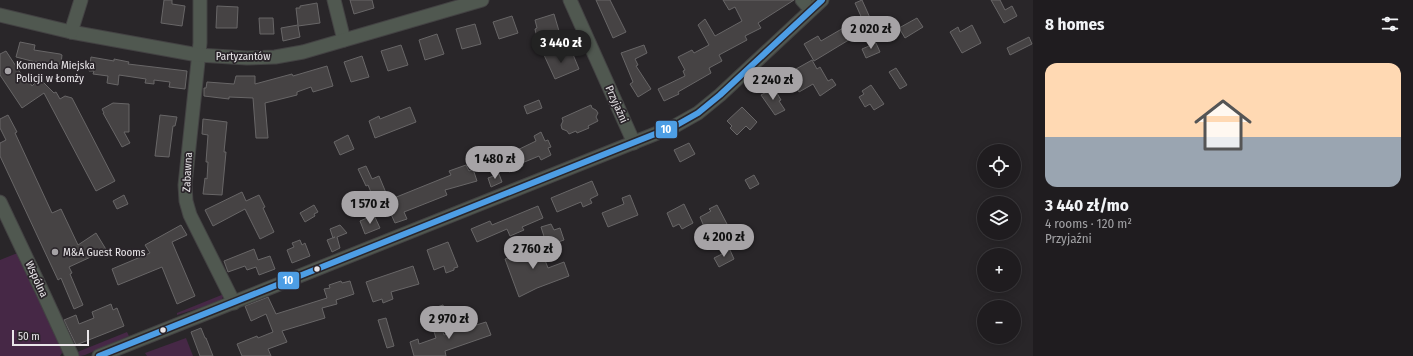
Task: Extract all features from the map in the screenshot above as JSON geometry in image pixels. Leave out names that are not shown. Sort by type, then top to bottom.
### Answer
[{"type":"street","points":[[71,32],[81,0]]},
{"type":"street","name":"Zabawna","points":[[200,0],[200,43],[186,170],[186,201],[190,216],[234,303]]},
{"type":"street","points":[[334,0],[344,40]]},
{"type":"street","name":"Partyzantów","points":[[0,14],[71,32],[198,55],[247,58],[303,52],[462,3],[482,0]]},
{"type":"street","name":"Przyjaźni","points":[[570,0],[634,143]]},
{"type":"street","points":[[802,0],[811,10]]},
{"type":"street","points":[[99,356],[676,126],[688,120],[710,104],[822,0]]},
{"type":"street","name":"Wspólna","points":[[0,202],[72,356]]},
{"type":"shaded area","points":[[20,252],[64,350],[60,356],[0,356],[0,260]]},
{"type":"shaded area","points":[[224,294],[222,299],[218,302],[177,315],[177,313]]},
{"type":"shaded area","points":[[127,332],[129,336],[85,355],[80,356],[75,353]]},
{"type":"shaded area","points":[[186,338],[193,356],[147,356],[145,353]]},
{"type":"building","points":[[164,0],[172,0],[172,4],[185,6],[182,26],[161,23]]},
{"type":"building","points":[[350,0],[372,0],[374,8],[354,14]]},
{"type":"building","points":[[596,0],[610,0],[626,32],[613,38]]},
{"type":"building","points":[[723,0],[794,0],[758,23],[761,28],[745,36],[747,40],[719,55],[722,61],[709,68],[711,73],[678,92],[679,94],[664,101],[658,89],[685,76],[683,71],[685,70],[678,57],[692,50],[694,53],[709,45],[698,25],[705,19],[715,36],[742,21],[735,7],[729,10]]},
{"type":"building","points":[[862,0],[880,40],[873,43],[855,3]]},
{"type":"building","points":[[991,0],[1000,0],[1005,10],[1012,6],[1017,16],[1004,23]]},
{"type":"building","points":[[317,3],[320,23],[298,26],[300,37],[283,41],[281,28],[298,25],[296,8]]},
{"type":"building","points":[[217,6],[238,7],[237,28],[216,28]]},
{"type":"building","points":[[554,14],[559,31],[537,38],[535,20]]},
{"type":"building","points":[[512,16],[518,33],[499,39],[493,22]]},
{"type":"building","points":[[259,18],[273,18],[274,34],[260,34]]},
{"type":"building","points":[[917,18],[923,27],[905,38],[899,28]]},
{"type":"building","points":[[475,24],[481,44],[462,49],[456,29]]},
{"type":"building","points":[[972,25],[981,43],[962,53],[950,32],[958,27],[960,32]]},
{"type":"building","points":[[845,27],[852,38],[814,61],[804,44],[818,36],[821,41]]},
{"type":"building","points":[[437,34],[444,54],[425,60],[419,40]]},
{"type":"building","points":[[1029,37],[1032,44],[1010,55],[1007,48]]},
{"type":"building","points":[[20,42],[35,45],[34,50],[62,55],[61,64],[59,64],[58,68],[45,66],[47,65],[16,57]]},
{"type":"building","points":[[876,43],[880,52],[866,58],[862,49]]},
{"type":"building","points":[[401,45],[408,65],[388,71],[381,51]]},
{"type":"building","points":[[644,45],[647,53],[635,59],[638,65],[636,66],[651,89],[638,97],[630,84],[633,82],[621,53]]},
{"type":"building","points":[[556,49],[560,57],[572,52],[579,69],[555,79],[544,55]]},
{"type":"building","points":[[6,51],[25,80],[27,78],[32,86],[37,81],[35,77],[37,76],[54,93],[56,92],[60,99],[65,96],[72,98],[115,181],[96,191],[44,93],[22,108],[0,75],[0,54]]},
{"type":"building","points":[[362,56],[369,77],[351,82],[344,62]]},
{"type":"building","points":[[91,57],[114,61],[114,59],[129,62],[128,64],[187,71],[185,89],[169,87],[170,82],[154,80],[154,84],[145,83],[146,79],[119,75],[118,85],[107,83],[108,76],[93,74],[94,71],[89,71]]},
{"type":"building","points":[[812,60],[817,69],[820,67],[828,81],[832,79],[836,85],[820,96],[813,84],[799,92],[790,78],[798,73],[796,69]]},
{"type":"building","points":[[327,66],[333,86],[313,92],[311,87],[297,92],[297,95],[265,103],[268,138],[256,138],[253,98],[229,97],[229,99],[204,96],[204,88],[206,88],[207,82],[234,84],[236,76],[255,76],[255,84],[292,74],[293,76]]},
{"type":"building","points":[[896,68],[907,85],[900,89],[889,72]]},
{"type":"building","points":[[871,85],[884,104],[874,110],[870,104],[865,107],[859,97],[864,94],[862,91]]},
{"type":"building","points":[[774,88],[781,100],[779,101],[785,110],[775,115],[761,95]]},
{"type":"building","points":[[539,100],[542,108],[527,114],[524,106]]},
{"type":"building","points":[[113,103],[129,104],[129,132],[124,132],[130,143],[122,147],[102,109]]},
{"type":"building","points":[[591,105],[592,108],[598,113],[596,117],[598,121],[588,126],[589,128],[577,133],[576,131],[569,134],[567,131],[562,129],[562,118]]},
{"type":"building","points":[[410,107],[416,122],[375,138],[369,121],[379,116],[380,119]]},
{"type":"building","points":[[742,107],[757,122],[750,130],[746,126],[737,135],[730,128],[732,126],[727,121]]},
{"type":"building","points":[[8,115],[17,132],[15,133],[52,213],[61,209],[78,245],[96,233],[107,251],[97,257],[95,255],[69,267],[72,273],[70,274],[83,305],[74,309],[61,278],[58,280],[0,156],[0,143],[6,140],[0,128],[0,119]]},
{"type":"building","points":[[160,115],[177,117],[175,126],[173,126],[169,157],[155,156]]},
{"type":"building","points":[[203,119],[227,122],[222,195],[203,194],[205,178],[207,179],[208,162],[206,162],[208,135],[202,134]]},
{"type":"building","points":[[541,132],[545,141],[548,140],[551,147],[548,148],[551,155],[541,160],[539,156],[522,163],[523,166],[509,172],[503,157],[536,141],[534,136]]},
{"type":"building","points":[[348,135],[354,149],[340,155],[334,142]]},
{"type":"building","points":[[689,143],[695,154],[680,162],[674,150]]},
{"type":"building","points":[[466,165],[469,171],[473,169],[477,181],[445,190],[447,195],[404,212],[407,219],[395,223],[386,203],[377,207],[368,185],[366,186],[358,169],[366,166],[372,179],[379,176],[389,200],[451,175],[449,171]]},
{"type":"building","points":[[499,174],[502,182],[491,187],[488,178]]},
{"type":"building","points":[[754,175],[759,184],[750,189],[745,180]]},
{"type":"building","points":[[592,181],[598,195],[590,199],[592,203],[583,207],[581,202],[557,212],[551,198]]},
{"type":"building","points":[[242,192],[246,201],[259,195],[274,232],[260,239],[245,209],[213,226],[205,210]]},
{"type":"building","points":[[124,195],[128,204],[117,209],[113,201]]},
{"type":"building","points":[[630,195],[638,215],[608,227],[602,213],[624,204],[622,198]]},
{"type":"building","points":[[684,204],[693,223],[682,229],[679,224],[673,227],[667,213]]},
{"type":"building","points":[[314,205],[318,212],[314,214],[315,216],[305,222],[300,213]]},
{"type":"building","points":[[717,205],[727,224],[709,233],[707,228],[705,229],[700,217],[711,211],[709,209]]},
{"type":"building","points":[[538,206],[543,218],[522,227],[524,230],[510,236],[507,229],[477,242],[471,229],[490,221],[492,225]]},
{"type":"building","points":[[374,215],[380,228],[365,234],[360,221]]},
{"type":"building","points":[[551,224],[554,230],[560,228],[564,240],[547,246],[541,227]]},
{"type":"building","points":[[181,225],[187,235],[172,242],[195,296],[177,304],[162,267],[118,285],[112,269],[150,253],[145,245]]},
{"type":"building","points":[[340,225],[347,233],[337,237],[340,248],[332,252],[327,240],[333,238],[330,229]]},
{"type":"building","points":[[300,240],[302,245],[305,243],[310,256],[292,263],[287,250],[294,247],[292,243]]},
{"type":"building","points":[[448,242],[458,267],[446,273],[444,266],[434,270],[427,250]]},
{"type":"building","points":[[538,242],[548,268],[564,262],[569,276],[537,288],[519,297],[505,259],[522,253],[521,249]]},
{"type":"building","points":[[254,249],[258,260],[270,256],[275,269],[259,275],[256,267],[247,270],[245,266],[228,272],[224,261]]},
{"type":"building","points":[[730,250],[734,259],[719,267],[714,258]]},
{"type":"building","points":[[413,266],[419,284],[391,292],[393,299],[383,303],[382,299],[373,302],[366,282]]},
{"type":"building","points":[[341,281],[342,283],[350,281],[354,294],[336,300],[337,304],[322,308],[325,318],[282,331],[287,342],[268,349],[271,356],[242,356],[237,344],[257,336],[258,338],[273,332],[266,314],[251,321],[245,306],[268,297],[276,314],[327,298],[324,289],[330,288],[329,285]]},
{"type":"building","points":[[111,304],[113,310],[117,308],[124,326],[76,345],[64,320],[76,315],[79,324],[94,318],[92,312]]},
{"type":"building","points":[[443,305],[446,313],[431,318],[428,310]]},
{"type":"building","points":[[386,318],[394,346],[387,348],[378,320]]},
{"type":"building","points":[[440,322],[444,335],[486,322],[491,335],[445,351],[446,356],[414,356],[410,342],[418,339],[419,344],[436,338],[432,325]]},
{"type":"building","points":[[201,328],[213,356],[200,356],[191,332]]},
{"type":"transit line","name":"10","points":[[99,356],[675,126],[698,113],[720,95],[822,0]]},
{"type":"place","name":"Komenda Miejska Policji w Łomży","points":[[8,71]]},
{"type":"place","name":"M&A Guest Rooms","points":[[55,252]]}]
